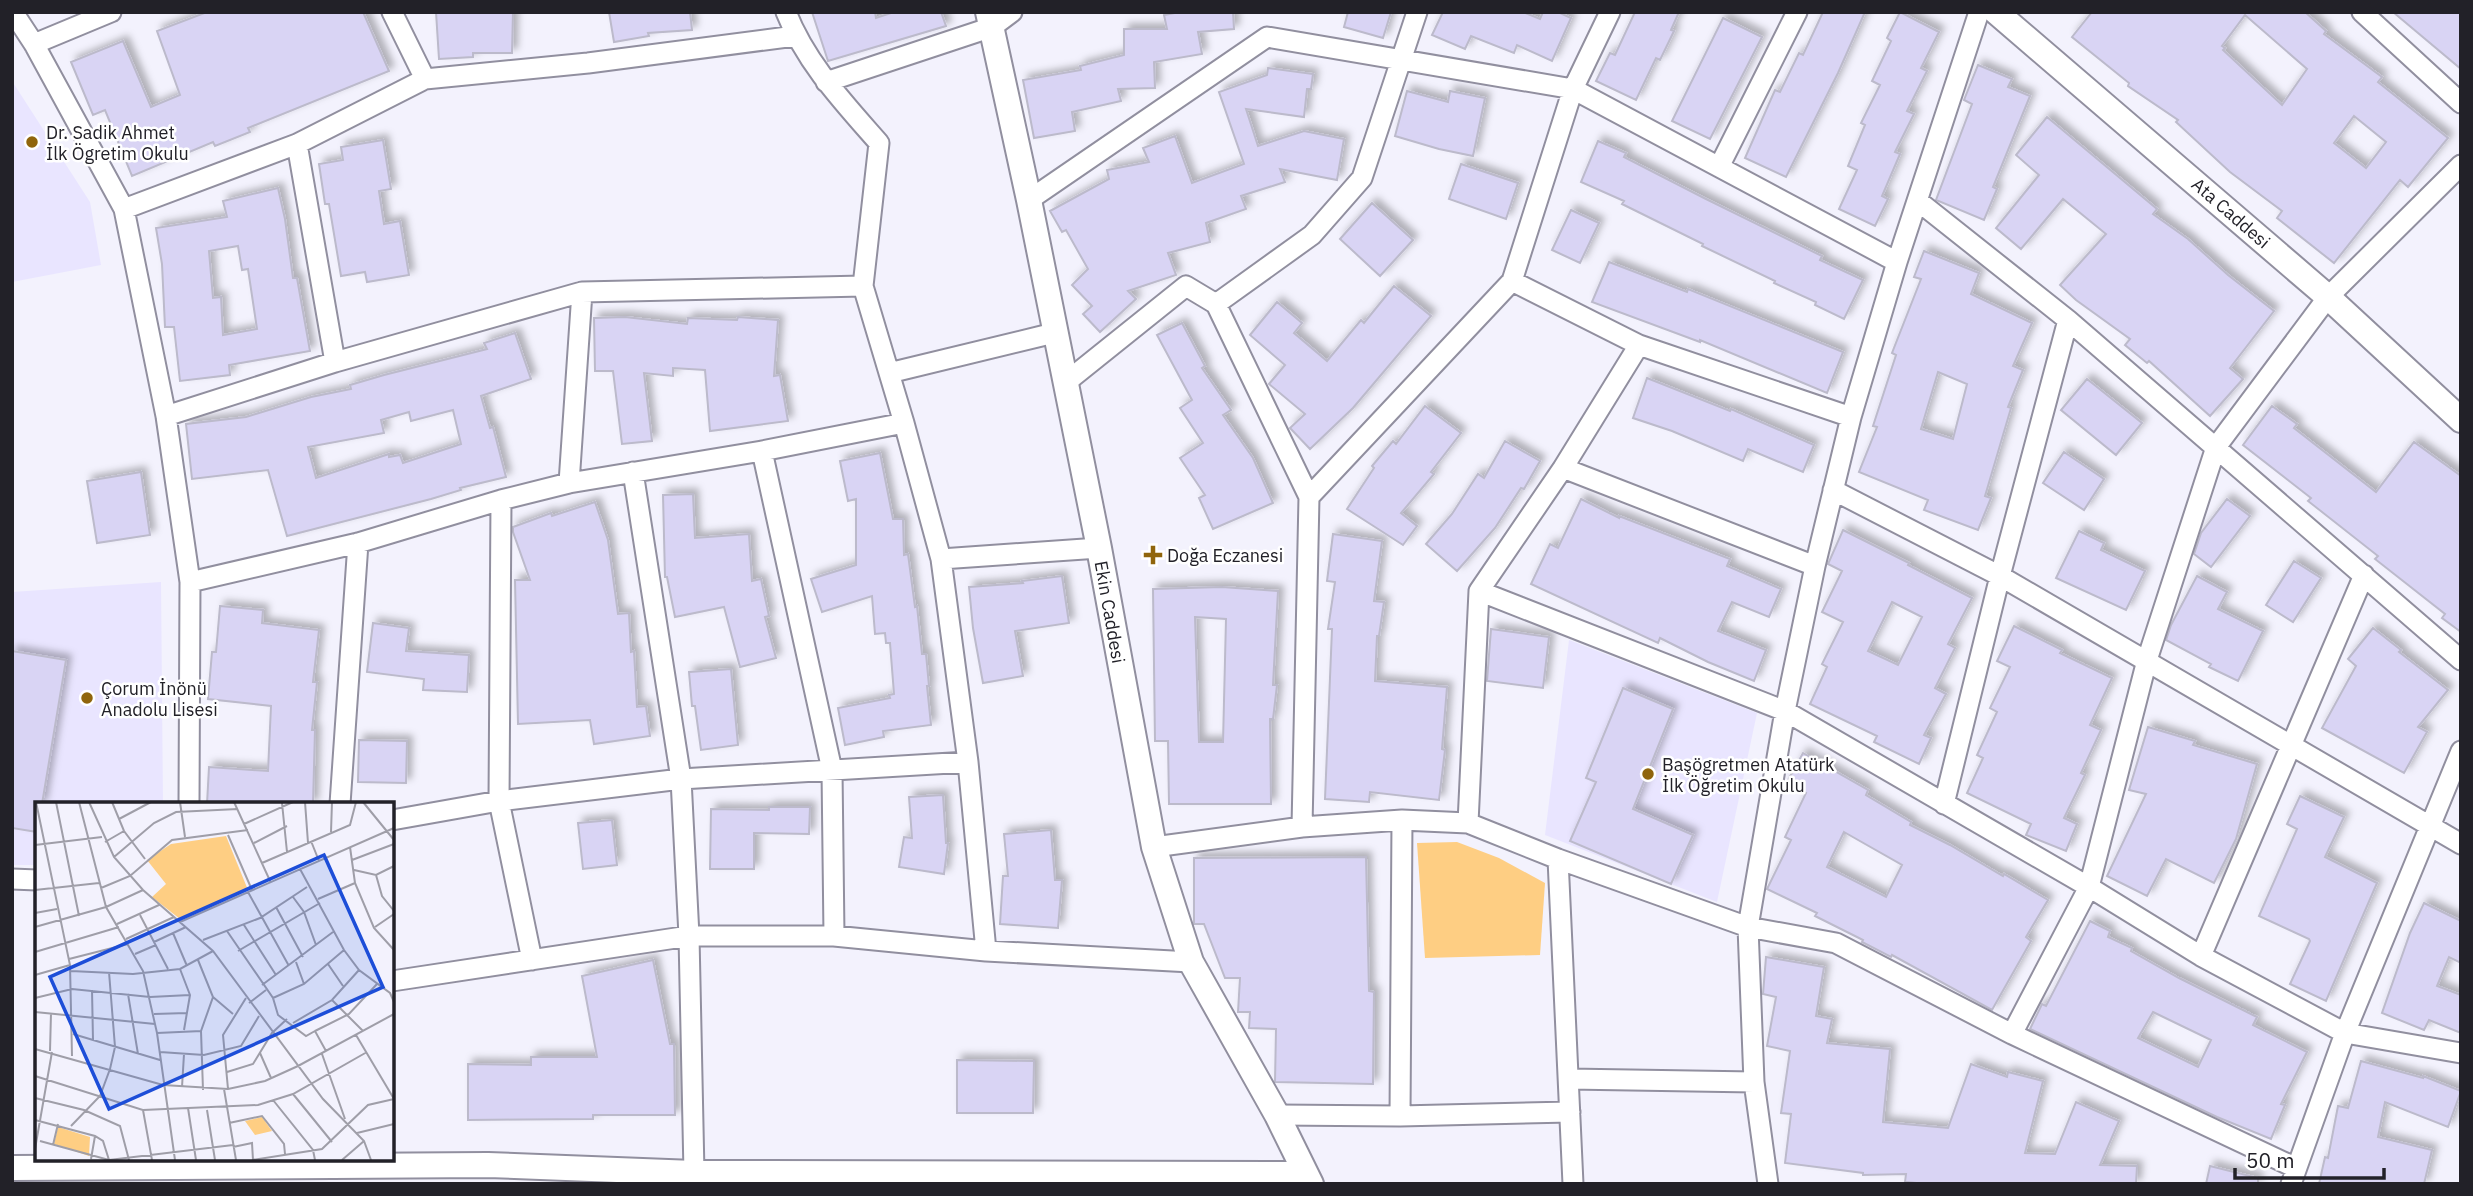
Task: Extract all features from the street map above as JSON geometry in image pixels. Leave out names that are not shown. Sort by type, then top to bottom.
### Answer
[{"type":"street","points":[[13,12],[34,44],[124,209],[166,416],[190,582],[189,802]]},
{"type":"street","points":[[34,44],[111,12]]},
{"type":"street","points":[[392,12],[425,79]]},
{"type":"street","points":[[786,12],[795,36],[826,82],[879,143],[863,286],[904,423],[940,559],[968,762],[986,951]]},
{"type":"street","points":[[826,82],[1012,12]]},
{"type":"street","points":[[1216,304],[1312,235],[1362,178],[1417,12]]},
{"type":"street","points":[[1309,498],[1512,281],[1573,89],[1610,12]]},
{"type":"street","points":[[1719,167],[1797,12]]},
{"type":"street","points":[[1768,1184],[1754,1082],[1748,927],[1785,711],[1815,566],[1851,417],[1897,262],[1979,12]]},
{"type":"street","name":"Ata Caddesi","points":[[1996,12],[2328,297],[2461,420]]},
{"type":"street","points":[[2362,12],[2461,103]]},
{"type":"street","name":"Ekin Caddesi","points":[[990,20],[1029,200],[1154,847],[1191,962],[1276,1115],[1308,1179]]},
{"type":"street","points":[[124,209],[297,144],[425,79],[588,63],[795,36]]},
{"type":"street","points":[[1029,200],[1267,37],[1573,89],[1897,262]]},
{"type":"street","points":[[297,144],[335,362]]},
{"type":"street","points":[[2011,1034],[2089,887],[2147,660],[2216,447],[2328,297],[2461,165]]},
{"type":"street","points":[[1918,201],[2068,320],[2461,660]]},
{"type":"street","points":[[1512,281],[1639,345],[1851,417]]},
{"type":"street","points":[[166,416],[335,362],[582,292],[863,286]]},
{"type":"street","points":[[1065,383],[1186,286],[1216,304],[1309,498],[1302,827]]},
{"type":"street","points":[[569,483],[582,292]]},
{"type":"street","points":[[1944,804],[2000,576],[2068,320]]},
{"type":"street","points":[[889,373],[1054,333]]},
{"type":"street","points":[[1468,823],[1479,591],[1563,468],[1639,345]]},
{"type":"street","points":[[190,582],[358,543],[501,500],[569,483],[762,451],[904,423]]},
{"type":"street","points":[[762,451],[832,770],[834,936]]},
{"type":"street","points":[[1563,468],[1815,566]]},
{"type":"street","points":[[633,472],[681,779],[689,936],[694,1173]]},
{"type":"street","points":[[1833,490],[2000,576],[2461,844]]},
{"type":"street","points":[[501,500],[499,801],[532,960]]},
{"type":"street","points":[[340,802],[358,543]]},
{"type":"street","points":[[940,559],[1098,548]]},
{"type":"street","points":[[2201,956],[2364,575]]},
{"type":"street","points":[[1479,591],[1785,711],[2089,887],[2201,956],[2345,1033],[2461,1054]]},
{"type":"street","points":[[1154,847],[1302,827],[1402,820],[1468,823],[1558,859],[1748,927],[1836,943],[2293,1176],[2345,1033],[2461,751]]},
{"type":"street","points":[[394,820],[499,801],[681,779],[968,762]]},
{"type":"street","points":[[1400,1116],[1402,820]]},
{"type":"street","points":[[1558,859],[1573,1184]]},
{"type":"street","points":[[12,879],[35,880]]},
{"type":"street","points":[[394,981],[689,936],[834,936],[986,951],[1191,962]]},
{"type":"street","points":[[1569,1079],[1754,1082]]},
{"type":"street","points":[[1276,1115],[1400,1116],[1570,1112]]},
{"type":"street","points":[[12,1168],[51,1176],[226,1163],[654,1178],[694,1173],[1308,1179]]},
{"type":"shaded area","name":"Dr. Sadik Ahmet İlk Ögretim Okulu","points":[[12,81],[90,202],[101,265],[12,282]]},
{"type":"shaded area","name":"Çorum İnönü Anadolu Lisesi","points":[[161,582],[163,802],[35,802],[35,865],[12,865],[12,592]]},
{"type":"shaded area","name":"Başögretmen Atatürk İlk Öğretim Okulu","points":[[1569,640],[1757,713],[1717,902],[1545,835]]},
{"type":"shaded area","points":[[1457,842],[1499,858],[1545,883],[1540,955],[1425,958],[1417,843]]},
{"type":"building","points":[[207,12],[363,12],[389,71],[248,128],[250,132],[215,146],[213,142],[132,176],[105,110],[93,115],[71,62],[123,41],[151,107],[180,95],[157,31]]},
{"type":"building","points":[[436,12],[513,12],[512,53],[473,53],[473,57],[439,59]]},
{"type":"building","points":[[609,12],[690,12],[692,30],[648,33],[649,36],[614,42]]},
{"type":"building","points":[[812,12],[875,12],[876,18],[894,12],[941,12],[946,26],[828,61]]},
{"type":"building","points":[[1180,12],[1233,12],[1234,29],[1198,32],[1202,54],[1154,62],[1155,88],[1118,89],[1121,101],[1072,112],[1075,131],[1034,138],[1023,80],[1081,70],[1080,66],[1124,55],[1124,29],[1167,29],[1164,15]]},
{"type":"building","points":[[1348,12],[1391,12],[1383,38],[1344,27]]},
{"type":"building","points":[[1443,12],[1523,12],[1540,19],[1543,12],[1558,12],[1571,18],[1552,61],[1517,45],[1514,53],[1471,36],[1465,49],[1432,35]]},
{"type":"building","points":[[1635,12],[1679,12],[1671,30],[1674,31],[1660,60],[1656,58],[1636,100],[1596,81],[1610,53],[1615,55]]},
{"type":"building","points":[[1823,12],[1865,12],[1786,177],[1745,158],[1775,90],[1780,92],[1799,53],[1803,55]]},
{"type":"building","points":[[1900,12],[1939,32],[1921,68],[1927,71],[1907,111],[1914,114],[1895,152],[1900,154],[1882,196],[1888,199],[1875,226],[1839,209],[1857,170],[1848,166],[1865,125],[1861,123],[1880,85],[1872,81],[1891,41],[1887,38]]},
{"type":"building","points":[[2092,12],[2305,12],[2326,31],[2324,34],[2382,77],[2378,82],[2448,138],[2408,187],[2400,180],[2334,263],[2277,218],[2282,211],[2230,172],[2176,122],[2178,120],[2128,86],[2129,83],[2072,37]],"holes":[[[2245,15],[2307,69],[2282,105],[2223,50],[2225,48],[2222,46]],[[2354,116],[2386,142],[2366,168],[2334,143]]]},
{"type":"building","points":[[2393,12],[2461,12],[2461,69]]},
{"type":"building","points":[[1723,18],[1762,37],[1710,139],[1672,121]]},
{"type":"building","points":[[1978,65],[2012,79],[2008,87],[2030,96],[1993,187],[1997,189],[1984,220],[1936,200],[1972,104],[1964,100]]},
{"type":"building","points":[[1268,68],[1313,74],[1311,89],[1307,89],[1304,117],[1246,109],[1258,146],[1304,131],[1344,139],[1337,180],[1280,169],[1285,182],[1241,196],[1246,209],[1206,223],[1210,242],[1168,253],[1176,275],[1128,291],[1136,299],[1100,332],[1083,314],[1092,306],[1072,285],[1088,269],[1066,230],[1062,232],[1050,211],[1109,179],[1107,170],[1149,162],[1143,148],[1175,136],[1192,183],[1244,164],[1219,92],[1267,75]]},
{"type":"building","points":[[1407,91],[1448,102],[1450,91],[1485,98],[1473,156],[1395,136]]},
{"type":"building","points":[[2047,117],[2157,209],[2153,214],[2188,239],[2274,311],[2230,368],[2243,379],[2210,416],[2149,361],[2147,363],[2125,345],[2130,339],[2076,300],[2060,285],[2106,234],[2063,199],[2021,249],[1996,228],[2039,175],[2016,155]]},
{"type":"building","points":[[383,140],[391,189],[379,191],[384,224],[400,221],[409,275],[367,282],[365,272],[341,276],[329,204],[325,204],[319,164],[343,160],[341,147]]},
{"type":"building","points":[[1598,141],[1626,153],[1624,157],[1822,256],[1820,260],[1863,280],[1844,319],[1815,305],[1816,302],[1622,204],[1624,201],[1581,182]]},
{"type":"building","points":[[1461,164],[1518,183],[1506,219],[1449,199]]},
{"type":"building","points":[[278,188],[293,278],[297,278],[310,351],[229,365],[230,375],[180,381],[174,327],[165,327],[162,264],[156,228],[227,217],[223,201]],"holes":[[[238,246],[242,270],[248,269],[257,329],[223,335],[221,297],[213,298],[209,251]]]},
{"type":"building","points":[[1372,203],[1413,240],[1380,276],[1340,239]]},
{"type":"building","points":[[1571,210],[1599,223],[1580,263],[1552,250]]},
{"type":"building","points":[[1924,251],[1979,273],[1971,294],[2032,323],[2013,366],[2023,370],[2008,407],[2011,408],[1985,496],[1991,498],[1978,530],[1924,510],[1928,500],[1859,472],[1877,427],[1873,426],[1896,355],[1892,353],[1921,279],[1914,277]],"holes":[[[1938,372],[1967,384],[1953,439],[1921,429]]]},
{"type":"building","points":[[1609,262],[1687,292],[1688,289],[1843,352],[1827,393],[1700,340],[1592,302]]},
{"type":"building","points":[[1394,286],[1431,316],[1353,408],[1310,449],[1290,428],[1305,414],[1269,384],[1285,365],[1250,335],[1277,302],[1302,323],[1294,333],[1327,361],[1361,320],[1364,323]]},
{"type":"building","points":[[625,317],[687,324],[688,318],[737,320],[738,317],[778,320],[774,376],[780,375],[788,421],[710,431],[705,370],[673,368],[673,376],[644,373],[652,441],[622,444],[613,371],[595,371],[594,318]]},
{"type":"building","points":[[1182,323],[1205,366],[1202,368],[1231,410],[1223,415],[1253,458],[1273,503],[1213,529],[1199,498],[1205,495],[1180,458],[1203,443],[1180,408],[1192,400],[1157,335]]},
{"type":"building","points":[[515,333],[531,379],[481,396],[490,428],[493,427],[506,477],[287,536],[268,470],[192,479],[186,424],[246,417],[311,397],[351,389],[350,385],[384,375],[487,349],[484,343]],"holes":[[[453,410],[461,444],[403,463],[400,455],[389,457],[389,454],[316,478],[308,447],[384,433],[381,420],[409,412],[411,421]]]},
{"type":"building","points":[[1647,378],[1730,411],[1731,409],[1814,445],[1803,472],[1748,449],[1743,461],[1633,418]]},
{"type":"building","points":[[2087,379],[2142,423],[2116,455],[2061,410]]},
{"type":"building","points":[[1425,406],[1461,433],[1431,472],[1434,474],[1401,513],[1417,526],[1403,545],[1347,509],[1374,468],[1372,466],[1393,441],[1396,444]]},
{"type":"building","points":[[2272,406],[2297,424],[2294,428],[2376,492],[2414,442],[2461,476],[2461,632],[2442,618],[2445,614],[2375,559],[2378,556],[2308,501],[2311,498],[2243,445]]},
{"type":"building","points":[[1505,441],[1540,461],[1524,489],[1521,488],[1495,528],[1457,571],[1426,544],[1452,514],[1478,474],[1484,478]]},
{"type":"building","points":[[2064,452],[2104,479],[2084,510],[2043,483]]},
{"type":"building","points":[[880,453],[893,519],[903,519],[904,555],[908,554],[922,654],[926,654],[931,725],[883,731],[884,737],[845,745],[838,708],[890,698],[889,695],[894,694],[890,643],[886,643],[885,633],[875,634],[872,596],[822,612],[811,579],[856,565],[856,499],[848,501],[840,461]]},
{"type":"building","points":[[141,472],[150,535],[97,543],[87,481]]},
{"type":"building","points":[[693,494],[695,538],[749,534],[752,581],[761,579],[769,616],[765,617],[776,658],[740,667],[724,607],[675,617],[665,577],[663,495]]},
{"type":"building","points":[[1581,499],[1619,518],[1730,559],[1727,566],[1781,589],[1769,617],[1732,602],[1718,631],[1766,650],[1754,681],[1660,638],[1658,643],[1531,584],[1550,544],[1558,548]]},
{"type":"building","points":[[2227,499],[2250,516],[2211,567],[2194,554],[2201,533]]},
{"type":"building","points":[[595,502],[608,540],[618,614],[629,613],[637,707],[646,706],[650,736],[594,744],[590,720],[518,724],[515,580],[530,580],[513,527],[551,513],[552,516]]},
{"type":"building","points":[[1843,530],[1972,598],[1948,644],[1955,648],[1935,688],[1946,694],[1924,735],[1931,738],[1919,764],[1874,742],[1877,736],[1810,704],[1827,667],[1822,664],[1843,622],[1822,612],[1842,571],[1828,564]],"holes":[[[1892,602],[1922,617],[1898,665],[1868,651]]]},
{"type":"building","points":[[2079,531],[2104,543],[2101,550],[2145,571],[2126,610],[2056,578]]},
{"type":"building","points":[[1333,534],[1382,541],[1374,601],[1384,602],[1377,636],[1375,681],[1447,687],[1442,749],[1445,750],[1439,800],[1370,792],[1369,802],[1325,799],[1332,629],[1328,629],[1335,582],[1327,581]]},
{"type":"building","points":[[2294,561],[2321,578],[2293,622],[2266,605]]},
{"type":"building","points":[[1062,576],[1069,623],[1015,631],[1023,676],[983,683],[969,587],[1023,583],[1022,581]]},
{"type":"building","points":[[2197,576],[2227,592],[2218,609],[2263,631],[2238,681],[2209,667],[2211,664],[2166,640]]},
{"type":"building","points":[[1222,587],[1278,591],[1273,685],[1277,685],[1273,719],[1270,719],[1271,804],[1169,804],[1168,741],[1155,741],[1153,589]],"holes":[[[1195,617],[1226,619],[1223,742],[1199,742]]]},
{"type":"building","points":[[220,606],[263,610],[262,623],[319,630],[313,682],[317,682],[312,730],[315,730],[313,802],[207,802],[209,767],[268,771],[271,706],[208,699],[212,652],[216,652]]},
{"type":"building","points":[[373,623],[409,628],[406,651],[469,655],[467,692],[423,690],[424,679],[367,672]]},
{"type":"building","points":[[2014,626],[2062,650],[2060,653],[2112,678],[2090,725],[2101,730],[2081,773],[2085,775],[2064,818],[2077,824],[2066,851],[2026,835],[2031,824],[1967,793],[1983,758],[1977,755],[1997,712],[1990,708],[2010,667],[1997,661]]},
{"type":"building","points":[[2373,628],[2448,690],[2418,727],[2427,732],[2404,773],[2322,728],[2356,666],[2348,659]]},
{"type":"building","points":[[1491,629],[1549,637],[1543,688],[1487,681]]},
{"type":"building","points":[[12,651],[66,660],[42,802],[35,802],[35,832],[12,828]]},
{"type":"building","points":[[731,669],[738,745],[701,750],[695,706],[692,706],[689,672]]},
{"type":"building","points":[[1623,688],[1673,709],[1633,809],[1693,835],[1671,884],[1570,841],[1596,782],[1586,778]]},
{"type":"building","points":[[2148,727],[2195,741],[2193,745],[2257,764],[2236,839],[2214,883],[2166,859],[2147,896],[2107,876],[2146,794],[2129,790]]},
{"type":"building","points":[[359,740],[407,741],[406,783],[358,782]]},
{"type":"building","points":[[1803,753],[1868,790],[1866,795],[1911,822],[1910,825],[2048,900],[2026,937],[2031,941],[1992,1010],[1815,916],[1817,913],[1767,889],[1791,840],[1785,837],[1806,793],[1787,782]],"holes":[[[1844,832],[1902,865],[1886,897],[1827,867]]]},
{"type":"building","points":[[943,795],[948,843],[944,874],[899,867],[904,837],[912,838],[909,797]]},
{"type":"building","points":[[2300,796],[2344,817],[2325,857],[2377,883],[2326,1001],[2290,984],[2309,939],[2259,916],[2297,829],[2287,824]]},
{"type":"building","points":[[769,807],[810,807],[809,834],[754,833],[754,869],[710,869],[711,809],[769,810]]},
{"type":"building","points":[[612,820],[617,865],[583,869],[578,823]]},
{"type":"building","points":[[1051,830],[1055,880],[1062,880],[1058,928],[1000,924],[1003,876],[1008,876],[1004,834]]},
{"type":"building","points":[[1366,857],[1369,991],[1374,992],[1373,1084],[1275,1082],[1276,1029],[1249,1028],[1250,1012],[1238,1012],[1240,978],[1225,978],[1204,924],[1194,924],[1194,858]]},
{"type":"building","points":[[2424,903],[2461,921],[2461,963],[2449,957],[2437,986],[2461,995],[2461,1033],[2429,1020],[2424,1030],[2382,1013],[2410,933]]},
{"type":"building","points":[[2090,921],[2110,931],[2108,937],[2132,948],[2131,951],[2257,1017],[2253,1025],[2307,1052],[2281,1104],[2285,1105],[2271,1139],[2217,1117],[2030,1029],[2042,1004],[2046,1006]],"holes":[[[2153,1012],[2211,1040],[2198,1067],[2138,1038]]]},
{"type":"building","points":[[1766,957],[1824,967],[1816,1016],[1832,1019],[1827,1043],[1890,1049],[1883,1122],[1948,1128],[1971,1064],[2007,1077],[2008,1072],[2043,1081],[2025,1153],[2055,1154],[2076,1102],[2119,1121],[2100,1165],[2137,1166],[2136,1184],[1928,1184],[1905,1182],[1906,1174],[1863,1175],[1785,1163],[1791,1114],[1781,1113],[1790,1051],[1767,1046],[1776,997],[1763,994]]},
{"type":"building","points":[[653,960],[670,1044],[674,1044],[675,1115],[468,1120],[468,1064],[531,1065],[531,1057],[597,1057],[582,976]]},
{"type":"building","points":[[957,1060],[1034,1061],[1033,1113],[957,1113]]},
{"type":"building","points":[[2361,1061],[2423,1076],[2461,1091],[2448,1127],[2385,1102],[2378,1137],[2432,1150],[2424,1184],[2319,1184],[2325,1157],[2328,1158],[2338,1106],[2348,1108]]},
{"type":"building","points":[[2210,1166],[2258,1178],[2258,1184],[2206,1184]]},
{"type":"place","name":"Dr. Sadik Ahmet İlk Ögretim Okulu","points":[[32,142]]},
{"type":"place","name":"Doğa Eczanesi","points":[[1153,555]]},
{"type":"place","name":"Çorum İnönü Anadolu Lisesi","points":[[87,698]]},
{"type":"place","name":"Başögretmen Atatürk İlk Öğretim Okulu","points":[[1648,774]]}]
